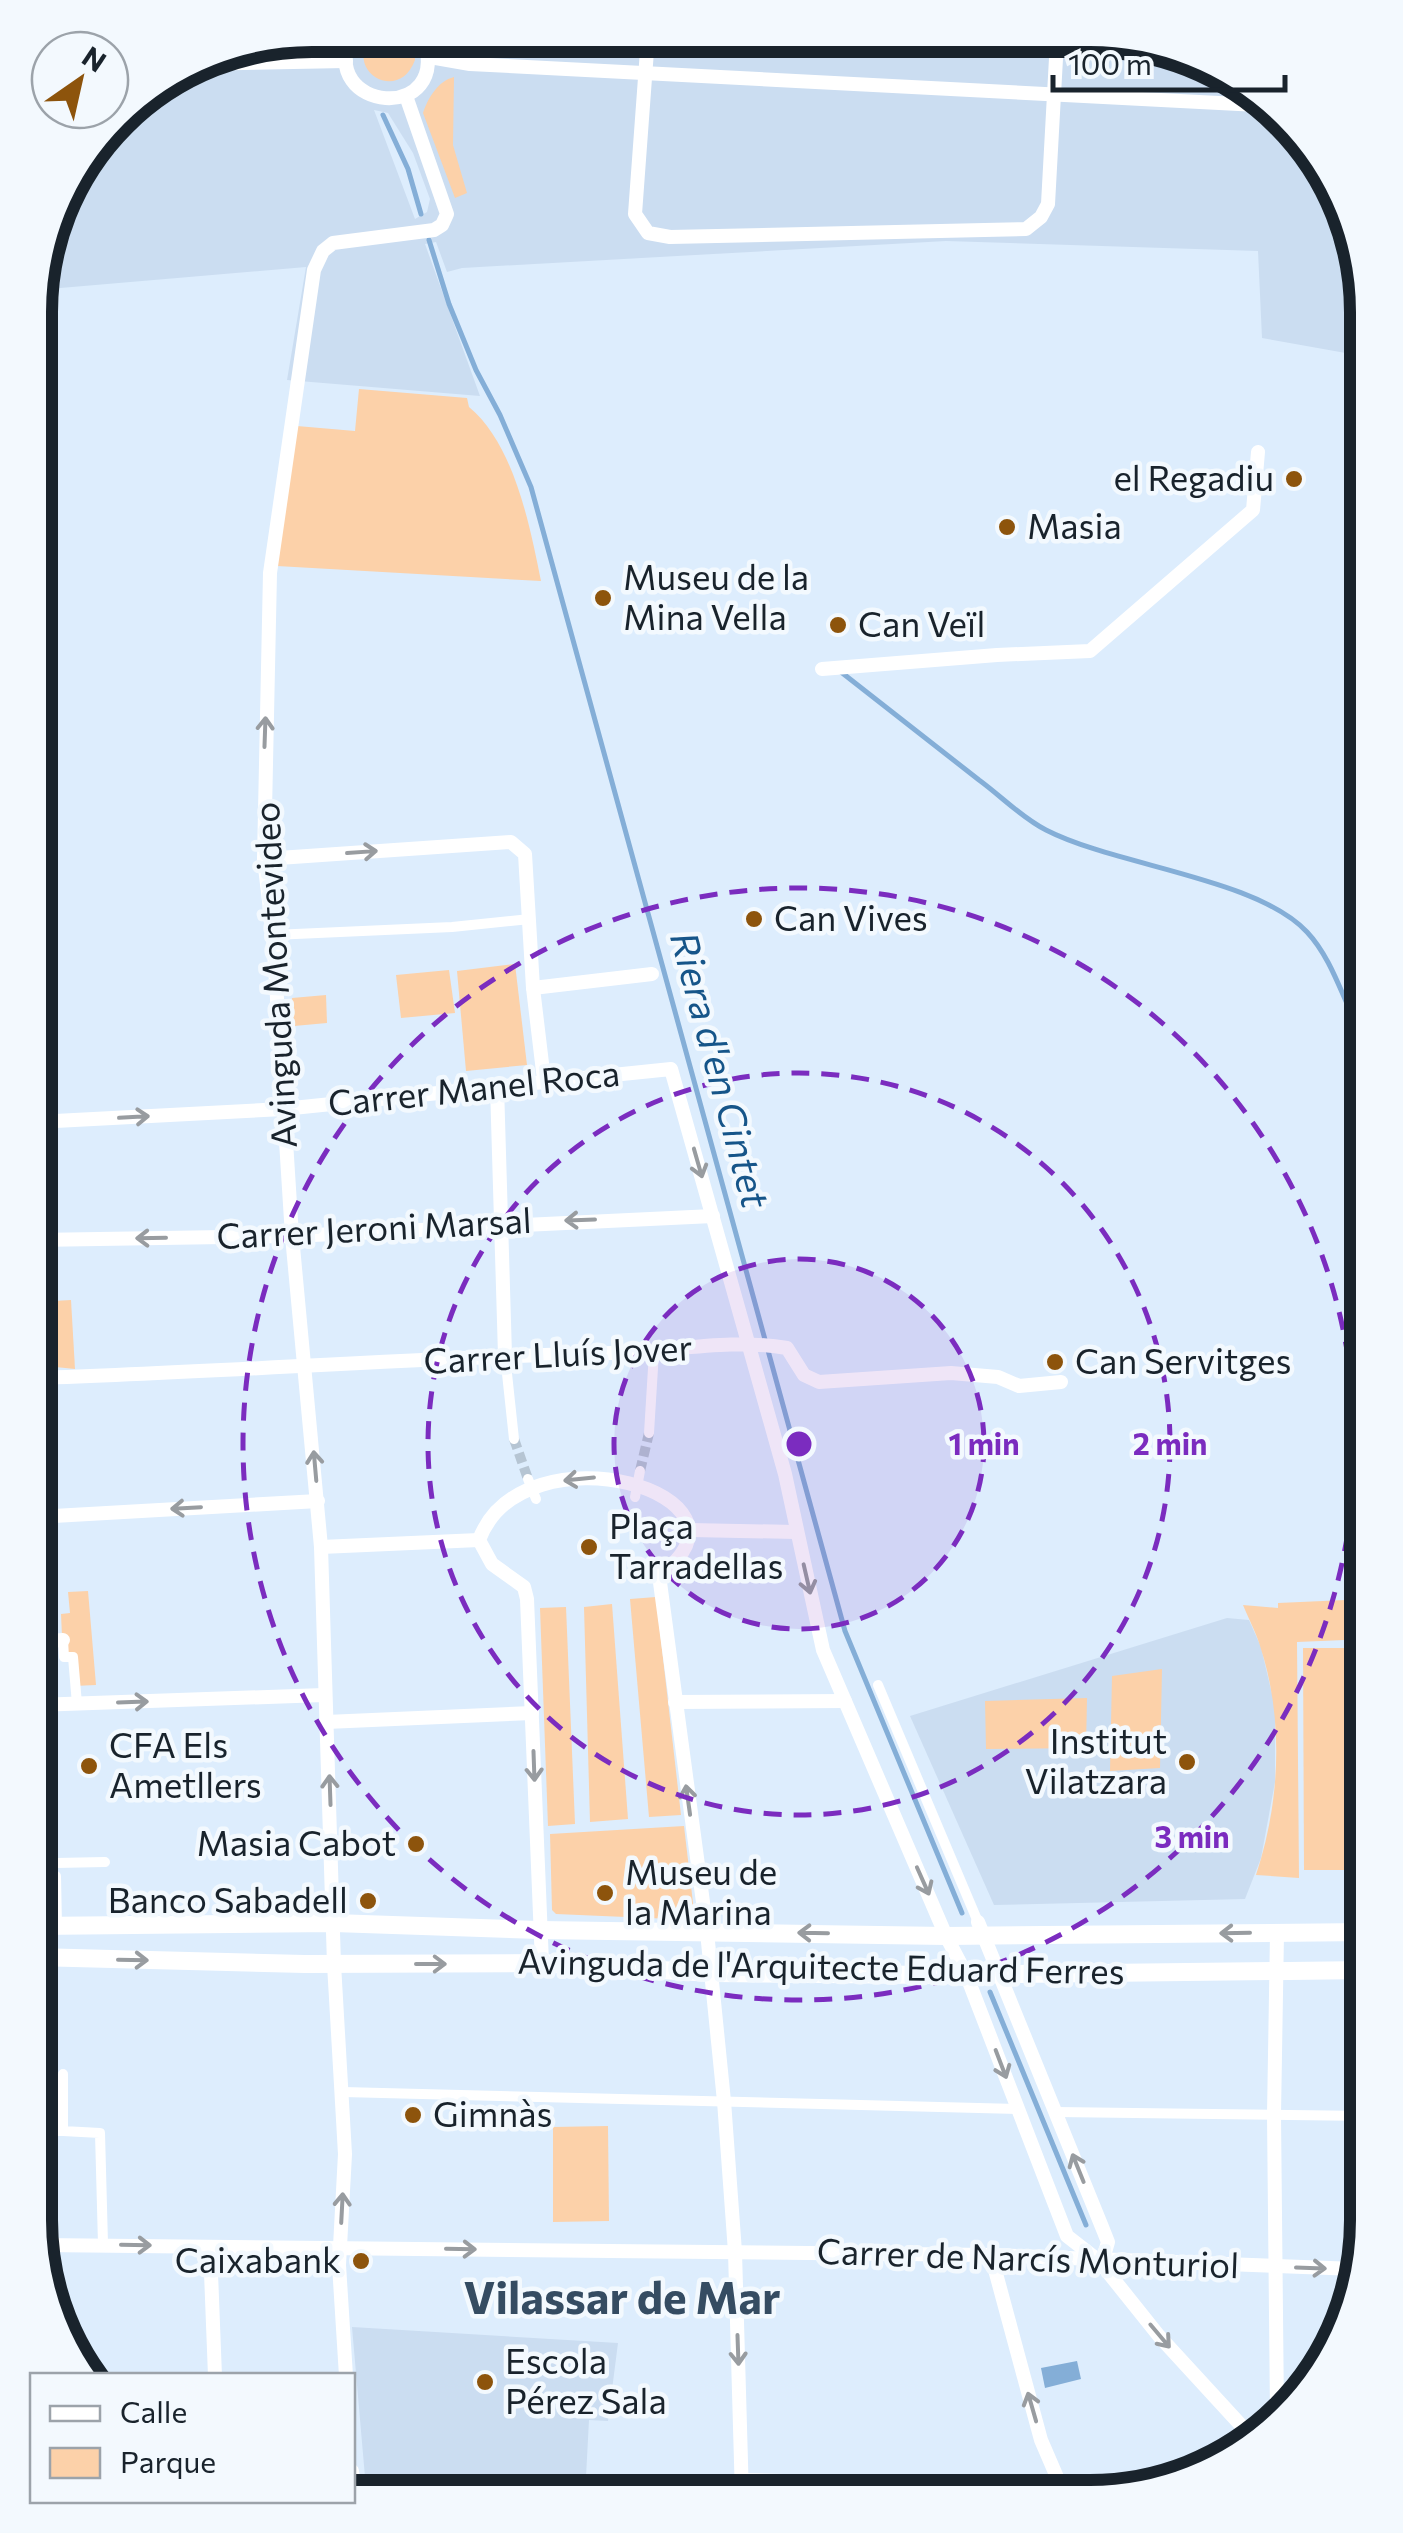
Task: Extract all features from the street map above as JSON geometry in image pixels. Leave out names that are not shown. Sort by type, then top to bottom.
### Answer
[{"type":"street","points":[[647,53],[635,214],[648,232],[670,238],[1026,229],[1048,204],[1056,52]]},
{"type":"street","points":[[348,53],[349,75],[369,96],[386,100],[406,96],[422,82],[429,53]]},
{"type":"street","points":[[430,57],[470,64],[1246,105]]},
{"type":"street","points":[[239,63],[346,61]]},
{"type":"street","name":"Avinguda Montevideo","points":[[346,2373],[340,2248],[345,2154],[334,1964],[321,1547],[292,1236],[273,935],[264,859],[270,573],[314,270],[323,250],[333,243],[434,230],[442,226],[447,214],[406,96]]},
{"type":"street","points":[[822,669],[997,654],[1090,651],[1253,510],[1258,452]]},
{"type":"street","points":[[264,859],[511,842],[525,854],[533,988],[544,1080]]},
{"type":"street","points":[[273,935],[452,927],[530,919]]},
{"type":"street","points":[[533,988],[652,974]]},
{"type":"street","name":"Carrer Manel Roca","points":[[52,1121],[283,1109],[671,1069],[713,1216]]},
{"type":"street","points":[[497,1086],[505,1355],[514,1439]]},
{"type":"street","points":[[713,1216],[785,1474],[823,1650],[966,1974],[1067,2236],[1101,2260],[1159,2336],[1245,2430]]},
{"type":"street","name":"Carrer Jeroni Marsal","points":[[52,1240],[292,1236],[502,1223],[713,1216]]},
{"type":"street","name":"Carrer Lluís Jover","points":[[52,1377],[749,1345],[787,1348],[804,1375],[819,1382],[951,1372],[998,1376],[1019,1386],[1061,1382]]},
{"type":"street","points":[[649,1432],[654,1352]]},
{"type":"street","points":[[542,1963],[527,1599],[524,1587],[492,1564],[480,1540],[496,1512],[532,1489],[591,1476],[638,1484],[664,1497],[683,1513],[690,1530],[686,1547],[674,1565],[659,1575],[707,1932],[724,2101],[736,2252],[742,2480]]},
{"type":"street","points":[[52,1515],[318,1501]]},
{"type":"street","points":[[690,1530],[796,1532]]},
{"type":"street","points":[[321,1547],[480,1540]]},
{"type":"street","points":[[52,1641],[64,1640],[64,1658],[73,1657],[77,1704]]},
{"type":"street","points":[[878,1686],[1108,2242],[1101,2260]]},
{"type":"street","points":[[52,1705],[324,1695]]},
{"type":"street","points":[[675,1702],[845,1701]]},
{"type":"street","points":[[326,1722],[532,1713]]},
{"type":"street","points":[[56,1863],[105,1862]]},
{"type":"street","points":[[56,1876],[57,1926]]},
{"type":"street","name":"Avinguda de l'Arquitecte Eduard Ferres","points":[[52,1926],[334,1922],[539,1930],[946,1936],[981,1929],[1350,1932]]},
{"type":"street","points":[[1277,1933],[1277,2401]]},
{"type":"street","name":"Avinguda de l'Arquitecte Eduard Ferres","points":[[52,1957],[334,1964],[542,1963],[712,1974],[1350,1970]]},
{"type":"street","points":[[62,2074],[63,2131]]},
{"type":"street","points":[[343,2092],[1019,2109]]},
{"type":"street","points":[[1056,2112],[1350,2116]]},
{"type":"street","points":[[52,2131],[100,2133],[103,2244]]},
{"type":"street","name":"Carrer de Narcís Monturiol","points":[[54,2245],[991,2254],[1346,2269]]},
{"type":"street","points":[[210,2247],[215,2373]]},
{"type":"street","points":[[991,2254],[1041,2440],[1058,2480]]},
{"type":"shaded area","points":[[1091,52],[1142,57],[1206,79],[1235,96],[1286,141],[1324,197],[1346,261],[1350,295],[1350,354],[1262,338],[1258,251],[946,241],[462,268],[447,272],[436,242],[425,244],[480,396],[287,380],[306,267],[54,289],[61,245],[87,182],[106,154],[141,117],[182,87],[213,72],[261,57],[295,53]],"holes":[[[374,110],[388,113],[413,153],[430,199],[427,212],[415,219]]]},
{"type":"shaded area","points":[[1227,1618],[1249,1620],[1261,1647],[1275,1707],[1275,1782],[1261,1858],[1245,1899],[994,1905],[910,1716]]},
{"type":"shaded area","name":"Escola Pérez Sala","points":[[352,2327],[618,2343],[608,2421],[589,2420],[586,2480],[365,2477]]},
{"type":"green space","points":[[365,53],[414,53],[415,60],[407,73],[386,81],[368,70]]},
{"type":"green space","points":[[454,77],[453,145],[467,193],[455,198],[423,113],[434,91]]},
{"type":"green space","points":[[359,389],[467,398],[469,407],[485,423],[509,464],[541,581],[277,566],[297,426],[355,431]]},
{"type":"green space","points":[[515,964],[527,1065],[466,1071],[457,971]]},
{"type":"green space","points":[[449,970],[455,1013],[401,1018],[396,975]]},
{"type":"green space","points":[[326,995],[327,1023],[294,1026],[292,998]]},
{"type":"green space","points":[[71,1300],[75,1369],[52,1367],[52,1301]]},
{"type":"green space","points":[[88,1591],[96,1685],[74,1686],[70,1659],[63,1659],[61,1614],[70,1613],[68,1592]]},
{"type":"green space","points":[[656,1597],[681,1815],[649,1817],[630,1599]]},
{"type":"green space","points":[[1350,1600],[1350,1640],[1297,1642],[1299,1878],[1256,1875],[1274,1791],[1276,1733],[1268,1676],[1243,1605],[1278,1608],[1278,1603]]},
{"type":"green space","points":[[612,1604],[628,1819],[590,1822],[584,1607]]},
{"type":"green space","points":[[566,1607],[575,1824],[548,1826],[540,1608]]},
{"type":"green space","points":[[1303,1648],[1350,1648],[1350,1870],[1304,1870]]},
{"type":"green space","points":[[1162,1669],[1160,1768],[1110,1771],[1112,1676]]},
{"type":"green space","points":[[1087,1698],[1086,1748],[986,1749],[985,1701]]},
{"type":"green space","points":[[684,1826],[695,1920],[556,1914],[552,1910],[550,1834]]},
{"type":"green space","points":[[608,2126],[609,2221],[553,2222],[553,2127]]},
{"type":"water","points":[[1077,2361],[1081,2379],[1045,2388],[1041,2368]]},
{"type":"waterway","name":"Riera d'en Cintet","points":[[383,115],[408,169],[421,214]]},
{"type":"waterway","name":"Riera d'en Cintet","points":[[429,240],[476,370],[531,487],[845,1631],[962,1913]]},
{"type":"waterway","points":[[841,672],[1046,830],[1109,854],[1221,885],[1284,914],[1317,944],[1350,1010]]},
{"type":"waterway","name":"Riera d'en Cintet","points":[[990,1992],[1086,2225]]},
{"type":"tunnel","points":[[640,1471],[649,1433]]},
{"type":"tunnel","points":[[514,1439],[528,1479]]},
{"type":"place","name":"el Regadiu","points":[[1294,479]]},
{"type":"place","name":"Masia","points":[[1007,527]]},
{"type":"place","name":"Museu de la Mina Vella","points":[[603,598]]},
{"type":"place","name":"Can Veïl","points":[[838,625]]},
{"type":"place","name":"Can Vives","points":[[754,919]]},
{"type":"place","name":"Can Servitges","points":[[1055,1362]]},
{"type":"place","name":"Plaça Tarradellas","points":[[589,1547]]},
{"type":"place","name":"Institut Vilatzara","points":[[1187,1762]]},
{"type":"place","name":"CFA Els Ametllers","points":[[89,1766]]},
{"type":"place","name":"Masia Cabot","points":[[416,1844]]},
{"type":"place","name":"Museu de la Marina","points":[[605,1893]]},
{"type":"place","name":"Banco Sabadell","points":[[368,1901]]},
{"type":"place","name":"Gimnàs","points":[[413,2115]]},
{"type":"place","name":"Caixabank","points":[[361,2261]]},
{"type":"place","name":"Escola Pérez Sala","points":[[485,2382]]},
{"type":"district","name":"Vilassar de Mar","points":[[622,2298]]}]
